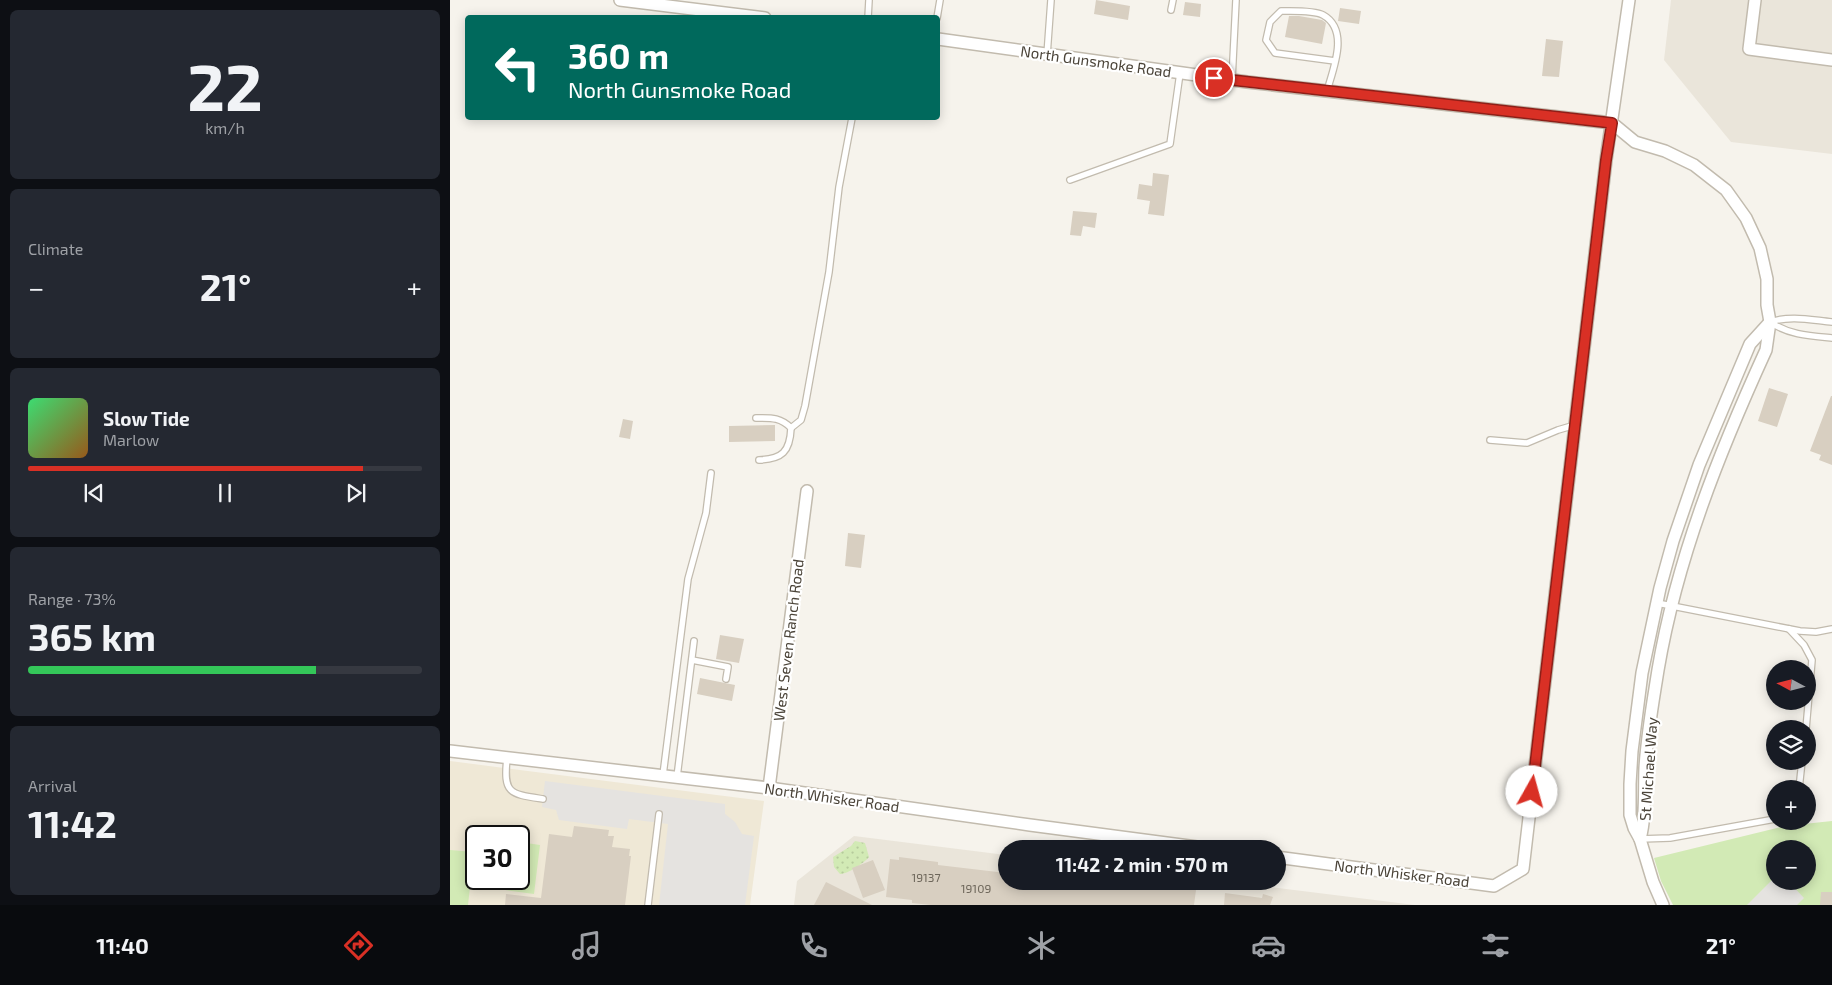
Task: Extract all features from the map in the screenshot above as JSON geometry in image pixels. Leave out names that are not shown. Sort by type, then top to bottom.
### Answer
[{"type":"street","points":[[620,0],[740,15]]},
{"type":"street","points":[[1575,425],[1606,160],[1629,0]]},
{"type":"street","points":[[1755,0],[1749,50],[1832,60]]},
{"type":"street","name":"North Gunsmoke Road","points":[[940,39],[1232,80],[1612,123]]},
{"type":"street","name":"St Michael Way","points":[[1612,123],[1635,142],[1665,151],[1694,165],[1726,190],[1746,218],[1760,248],[1767,279],[1767,305],[1770,322],[1766,350],[1719,457],[1694,527],[1672,606],[1658,668],[1646,752],[1644,826],[1640,840]]},
{"type":"street","name":"St Michael Way","points":[[1640,840],[1630,816],[1630,784],[1642,673],[1656,603],[1673,541],[1705,451],[1750,344],[1770,322]]},
{"type":"street","name":"North Whisker Road","points":[[1286,858],[1494,886],[1523,870],[1575,425]]},
{"type":"street","name":"West Seven Ranch Road","points":[[769,788],[807,491]]},
{"type":"street","name":"North Whisker Road","points":[[450,751],[769,788],[1144,840]]},
{"type":"street","points":[[1640,840],[1650,875],[1663,905]]},
{"type":"lane","points":[[868,15],[869,0]]},
{"type":"lane","points":[[938,15],[940,0]]},
{"type":"lane","points":[[1046,55],[1051,0]]},
{"type":"lane","points":[[1171,10],[1173,0]]},
{"type":"lane","points":[[1232,80],[1236,0]]},
{"type":"lane","points":[[1327,91],[1335,61],[1338,36],[1333,24],[1323,15],[1297,11],[1281,11],[1270,22],[1266,40],[1275,53],[1335,61]]},
{"type":"lane","points":[[1070,180],[1170,144],[1180,73]]},
{"type":"lane","points":[[759,460],[780,456],[787,449],[791,428],[800,420],[805,406],[829,272],[839,187],[852,120]]},
{"type":"lane","points":[[1770,322],[1783,318],[1832,322]]},
{"type":"lane","points":[[1770,322],[1782,330],[1794,334],[1832,338]]},
{"type":"lane","points":[[756,418],[784,421],[791,428]]},
{"type":"lane","points":[[1490,440],[1527,443],[1575,425]]},
{"type":"lane","points":[[1705,451],[1719,457]]},
{"type":"lane","points":[[663,775],[688,579],[706,514],[711,473]]},
{"type":"lane","points":[[1656,603],[1788,628],[1816,632],[1832,629]]},
{"type":"lane","points":[[1788,628],[1804,644],[1812,660],[1807,720]]},
{"type":"lane","points":[[677,777],[694,640]]},
{"type":"lane","points":[[692,660],[728,667],[726,679]]},
{"type":"lane","points":[[507,758],[505,776],[507,786],[514,793],[543,799]]},
{"type":"lane","points":[[648,905],[659,814]]},
{"type":"lane","points":[[1640,840],[1670,838],[1766,821]]},
{"type":"shaded area","points":[[1671,0],[1832,0],[1832,154],[1731,142],[1664,60]]},
{"type":"shaded area","points":[[450,761],[764,801],[750,905],[450,905]]},
{"type":"shaded area","points":[[545,781],[725,804],[725,814],[735,822],[742,834],[754,836],[745,905],[659,905],[668,824],[629,819],[627,829],[559,820],[556,810],[542,807]]},
{"type":"shaded area","points":[[854,836],[998,854],[998,890],[1286,889],[1415,905],[794,905],[797,881]]},
{"type":"shaded area","points":[[1766,886],[1766,890],[1796,890],[1804,898],[1797,905],[1747,905]]},
{"type":"green space","points":[[1832,821],[1832,905],[1673,905],[1661,881],[1654,858],[1769,830],[1816,830],[1816,823]]},
{"type":"green space","points":[[855,841],[865,843],[869,857],[856,868],[840,874],[834,867],[833,857],[851,846]]},
{"type":"green space","points":[[530,844],[540,845],[534,894],[505,890],[530,890]]},
{"type":"green space","points":[[450,850],[465,851],[465,890],[470,890],[468,905],[450,905]]},
{"type":"building","points":[[1096,0],[1130,6],[1128,20],[1094,14]]},
{"type":"building","points":[[1185,2],[1201,4],[1200,17],[1183,15]]},
{"type":"building","points":[[1340,8],[1361,11],[1359,24],[1338,21]]},
{"type":"building","points":[[1289,16],[1322,20],[1326,23],[1322,44],[1285,37]]},
{"type":"building","points":[[1546,39],[1563,41],[1559,77],[1542,76]]},
{"type":"building","points":[[1153,173],[1169,175],[1164,216],[1148,214],[1150,201],[1137,199],[1139,184],[1152,186]]},
{"type":"building","points":[[1073,211],[1097,213],[1095,228],[1083,226],[1081,236],[1070,235]]},
{"type":"building","points":[[1769,388],[1788,394],[1777,427],[1758,421]]},
{"type":"building","points":[[1831,396],[1832,465],[1819,460],[1821,455],[1810,451]]},
{"type":"building","points":[[623,419],[633,421],[630,439],[619,437]]},
{"type":"building","points":[[775,425],[775,441],[729,442],[729,426]]},
{"type":"building","points":[[848,533],[865,535],[861,568],[845,566]]},
{"type":"building","points":[[720,635],[744,639],[739,663],[716,659]]},
{"type":"building","points":[[700,678],[735,685],[732,701],[697,694]]},
{"type":"building","points":[[574,826],[609,830],[608,836],[614,836],[612,847],[630,849],[629,856],[631,856],[625,905],[505,905],[506,894],[541,898],[549,834],[572,837]]},
{"type":"building","points":[[899,857],[938,862],[938,865],[998,872],[998,890],[1196,890],[1194,905],[931,905],[912,903],[912,900],[886,897],[890,859],[899,860]]},
{"type":"building","points":[[873,860],[885,890],[863,898],[852,868]]},
{"type":"building","points":[[826,882],[872,905],[814,905]]},
{"type":"building","points":[[1821,892],[1832,892],[1832,905],[1820,905]]},
{"type":"building","points":[[1225,893],[1262,898],[1263,894],[1273,897],[1270,905],[1224,905]]},
{"type":"route","points":[[1214,78],[1612,123],[1606,160],[1532,792]]}]
